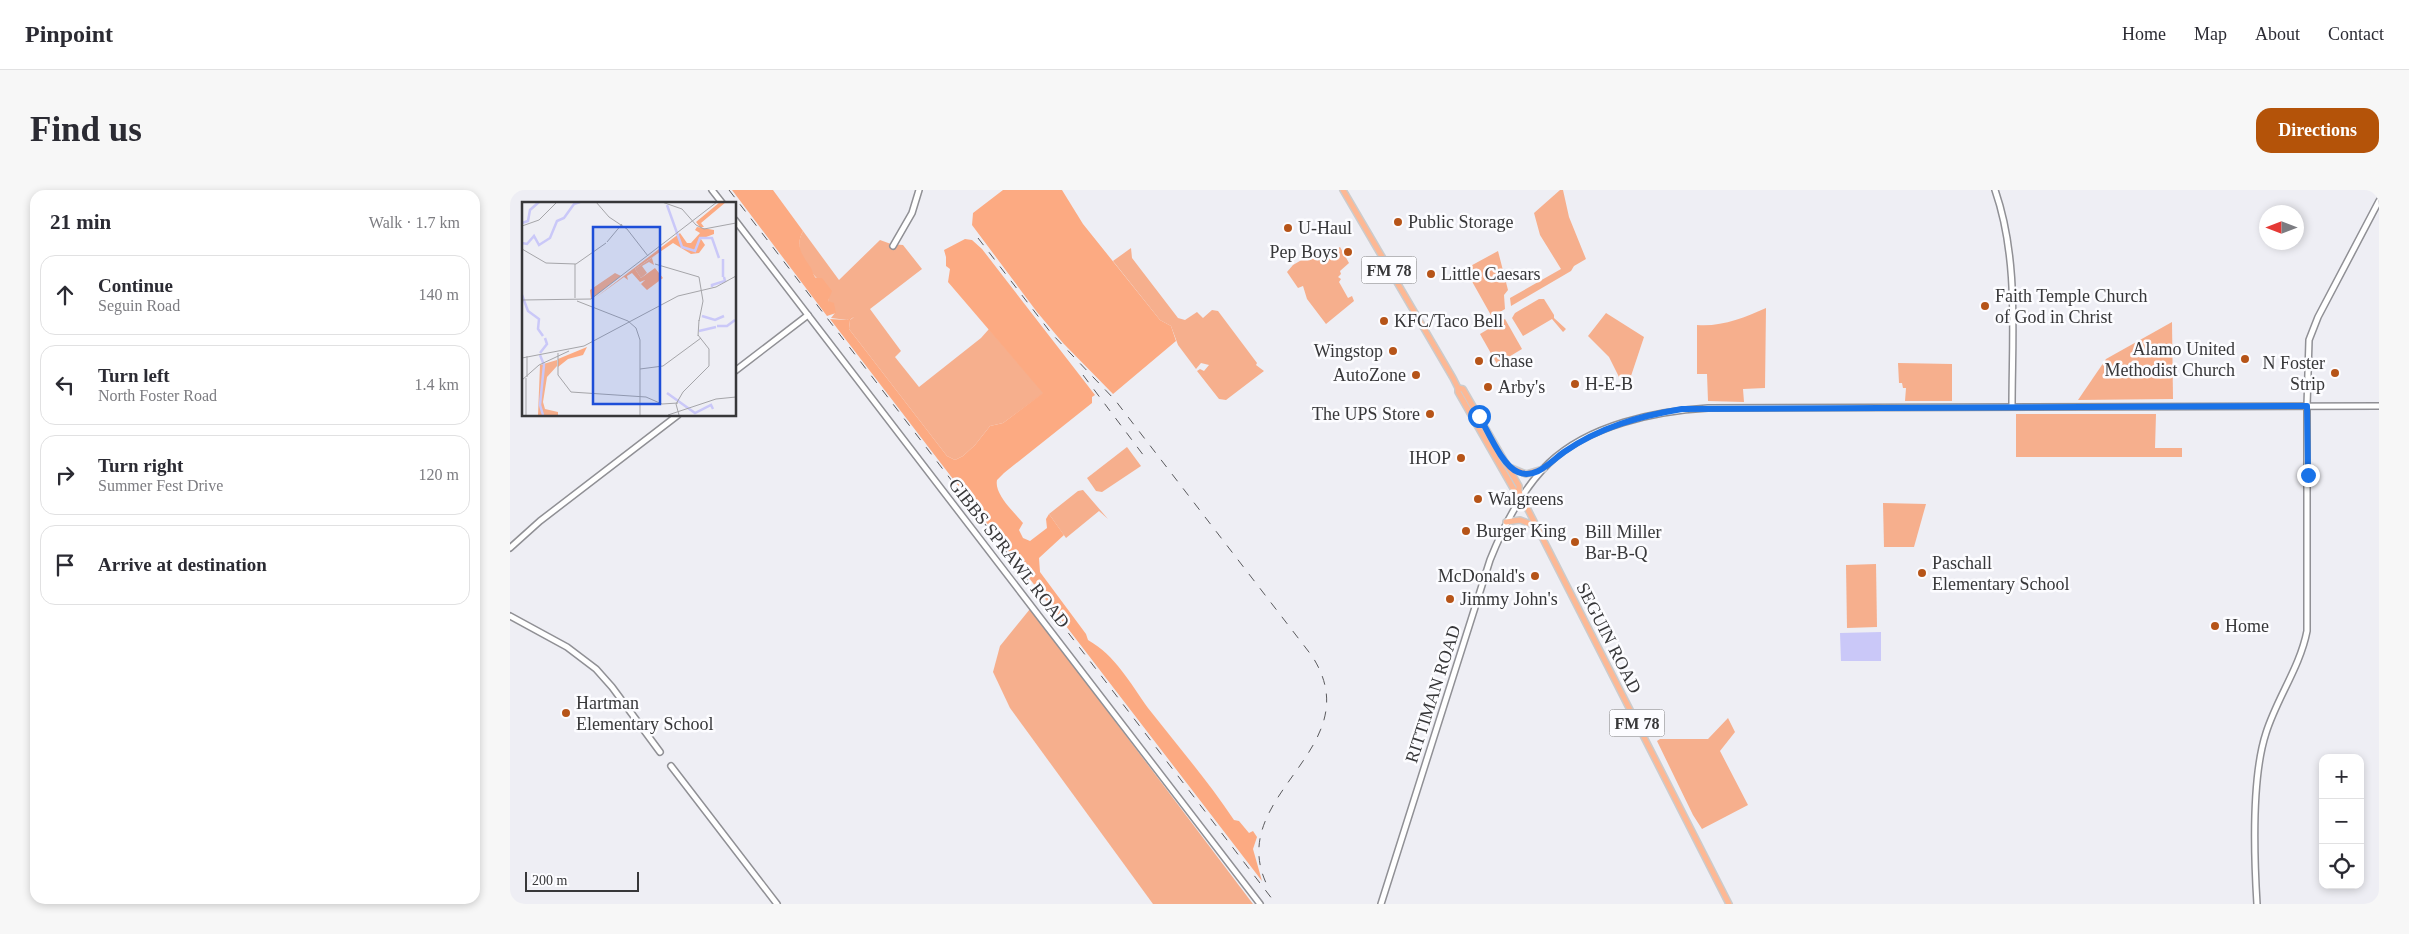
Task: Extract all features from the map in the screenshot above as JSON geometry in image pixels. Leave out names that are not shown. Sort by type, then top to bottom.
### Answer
[{"type":"main road","points":[[712,190],[721,202]]},
{"type":"main road","points":[[893,246],[912,213],[919,190]]},
{"type":"main road","name":"SEGUIN ROAD","points":[[1342,190],[1458,388],[1458,392],[1514,490],[1520,495]]},
{"type":"main road","points":[[1995,190],[2007,233],[2011,264],[2012,407]]},
{"type":"main road","points":[[2257,904],[2257,791],[2260,755],[2266,734],[2301,654],[2307,631],[2308,348],[2311,333],[2379,201]]},
{"type":"main road","name":"GIBBS SPRAWL ROAD","points":[[736,221],[1260,904]]},
{"type":"main road","points":[[736,370],[808,315]]},
{"type":"main road","name":"SEGUIN ROAD","points":[[1458,388],[1463,389],[1519,486],[1520,495],[1729,904]]},
{"type":"main road","name":"RITTIMAN ROAD","points":[[1381,904],[1490,560],[1506,522],[1520,495],[1543,469],[1564,451],[1602,431],[1631,420],[1682,409],[2379,406]]},
{"type":"main road","points":[[510,548],[540,521],[677,416]]},
{"type":"main road","points":[[1508,466],[1522,474],[1543,469]]},
{"type":"main road","points":[[1506,522],[1520,520],[1536,526]]},
{"type":"main road","points":[[510,616],[567,647],[594,669],[660,752]]},
{"type":"main road","points":[[671,766],[777,904]]},
{"type":"shaded area","points":[[732,190],[773,190],[803,231],[800,241],[801,250],[815,277],[822,278],[832,291],[828,301],[834,303],[836,313],[827,316]]},
{"type":"shaded area","points":[[1003,190],[1062,190],[1083,224],[1160,320],[1171,326],[1176,341],[1113,394],[1063,343],[1037,312],[972,225],[973,213]]},
{"type":"shaded area","points":[[1560,190],[1563,190],[1569,217],[1586,259],[1574,266],[1571,271],[1511,306],[1510,298],[1561,269],[1540,235],[1534,213]]},
{"type":"shaded area","points":[[803,231],[839,280],[880,240],[891,244],[903,245],[922,269],[870,309],[901,351],[895,357],[919,387],[981,338],[989,329],[1044,393],[1003,423],[990,426],[975,445],[963,456],[955,460],[947,456],[849,329],[850,320],[854,317],[847,320],[831,318],[835,313],[828,301],[830,291],[811,271],[799,248]]},
{"type":"shaded area","points":[[965,239],[972,240],[982,249],[1095,395],[1092,397],[1092,403],[997,480],[999,491],[1006,503],[1023,523],[1019,530],[1023,538],[1030,541],[1047,528],[1046,519],[1049,514],[1064,535],[1039,558],[1040,572],[1086,634],[1088,640],[1098,646],[1115,662],[1234,820],[1239,821],[1249,833],[1253,831],[1257,837],[1253,849],[1262,881],[830,319],[847,320],[854,316],[850,320],[849,329],[947,456],[955,460],[963,456],[975,445],[990,426],[1003,423],[1043,393],[948,282],[950,269],[946,266],[944,250]]},
{"type":"shaded area","points":[[1340,247],[1349,263],[1340,271],[1341,274],[1338,277],[1341,279],[1339,282],[1348,298],[1352,296],[1354,301],[1326,324],[1307,299],[1303,286],[1298,288],[1287,272],[1293,265],[1322,248],[1323,252],[1330,253]]},
{"type":"shaded area","points":[[1131,248],[1132,258],[1178,318],[1185,320],[1197,312],[1203,318],[1212,310],[1218,311],[1257,363],[1256,365],[1264,371],[1226,400],[1219,399],[1197,371],[1200,369],[1204,371],[1209,365],[1201,363],[1196,369],[1178,345],[1171,326],[1160,320],[1113,261]]},
{"type":"shaded area","points":[[1498,251],[1508,290],[1504,295],[1505,309],[1492,317],[1465,269]]},
{"type":"shaded area","points":[[1539,299],[1544,299],[1554,318],[1566,329],[1563,332],[1552,319],[1523,336],[1512,318],[1515,313]]},
{"type":"shaded area","points":[[1766,308],[1765,388],[1743,389],[1744,402],[1708,401],[1707,374],[1697,374],[1697,325],[1724,323]]},
{"type":"shaded area","points":[[1606,313],[1644,337],[1626,391],[1609,357],[1588,336]]},
{"type":"shaded area","points":[[1505,319],[1522,349],[1497,364],[1480,334]]},
{"type":"shaded area","points":[[2172,322],[2173,399],[2078,400],[2106,359]]},
{"type":"shaded area","points":[[1898,363],[1952,364],[1952,401],[1905,401],[1906,388],[1903,388],[1902,383],[1899,383]]},
{"type":"shaded area","points":[[2016,414],[2156,414],[2155,448],[2182,448],[2182,457],[2016,457]]},
{"type":"shaded area","points":[[1127,447],[1141,466],[1102,492],[1096,491],[1087,478]]},
{"type":"shaded area","points":[[1083,490],[1108,519],[1099,511],[1066,538],[1049,514],[1078,491]]},
{"type":"shaded area","points":[[1883,503],[1926,504],[1914,547],[1884,547]]},
{"type":"shaded area","points":[[1876,564],[1877,627],[1847,628],[1846,565]]},
{"type":"shaded area","points":[[1030,609],[1253,904],[1153,904],[1010,708],[993,672],[1000,646]]},
{"type":"shaded area","points":[[1728,718],[1735,732],[1720,751],[1748,805],[1702,829],[1693,815],[1657,741],[1660,739],[1708,739]]},
{"type":"water","points":[[1881,632],[1881,661],[1841,661],[1840,633]]},
{"type":"railway","points":[[729,190],[1276,904]]},
{"type":"railway","points":[[978,238],[1051,333],[1115,400],[1312,656],[1326,689],[1324,719],[1312,746],[1277,798],[1264,825],[1259,855],[1268,887]]},
{"type":"railway","points":[[1083,375],[1144,456]]},
{"type":"place","name":"Public Storage","points":[[1398,222]]},
{"type":"place","name":"U-Haul","points":[[1288,228]]},
{"type":"place","name":"Pep Boys","points":[[1348,252]]},
{"type":"place","name":"Little Caesars","points":[[1431,274]]},
{"type":"place","name":"Faith Temple Church of God in Christ","points":[[1985,306]]},
{"type":"place","name":"KFC/Taco Bell","points":[[1384,321]]},
{"type":"place","name":"Wingstop","points":[[1393,351]]},
{"type":"place","name":"Alamo United Methodist Church","points":[[2245,359]]},
{"type":"place","name":"Chase","points":[[1479,361]]},
{"type":"place","name":"N Foster Strip","points":[[2335,373]]},
{"type":"place","name":"AutoZone","points":[[1416,375]]},
{"type":"place","name":"H-E-B","points":[[1575,384]]},
{"type":"place","name":"Arby's","points":[[1488,387]]},
{"type":"place","name":"The UPS Store","points":[[1430,414]]},
{"type":"place","name":"IHOP","points":[[1461,458]]},
{"type":"place","name":"Walgreens","points":[[1478,499]]},
{"type":"place","name":"Burger King","points":[[1466,531]]},
{"type":"place","name":"Bill Miller Bar-B-Q","points":[[1575,542]]},
{"type":"place","name":"Paschall Elementary School","points":[[1922,573]]},
{"type":"place","name":"McDonald's","points":[[1535,576]]},
{"type":"place","name":"Jimmy John's","points":[[1450,599]]},
{"type":"place","name":"Home","points":[[2215,626]]},
{"type":"place","name":"Hartman Elementary School","points":[[566,713]]},
{"type":"route","points":[[1479,416],[1508,466],[1520,473],[1526,474],[1543,469],[1564,451],[1602,431],[1624,422],[1657,413],[1682,409],[2307,406],[2308,475]]}]
